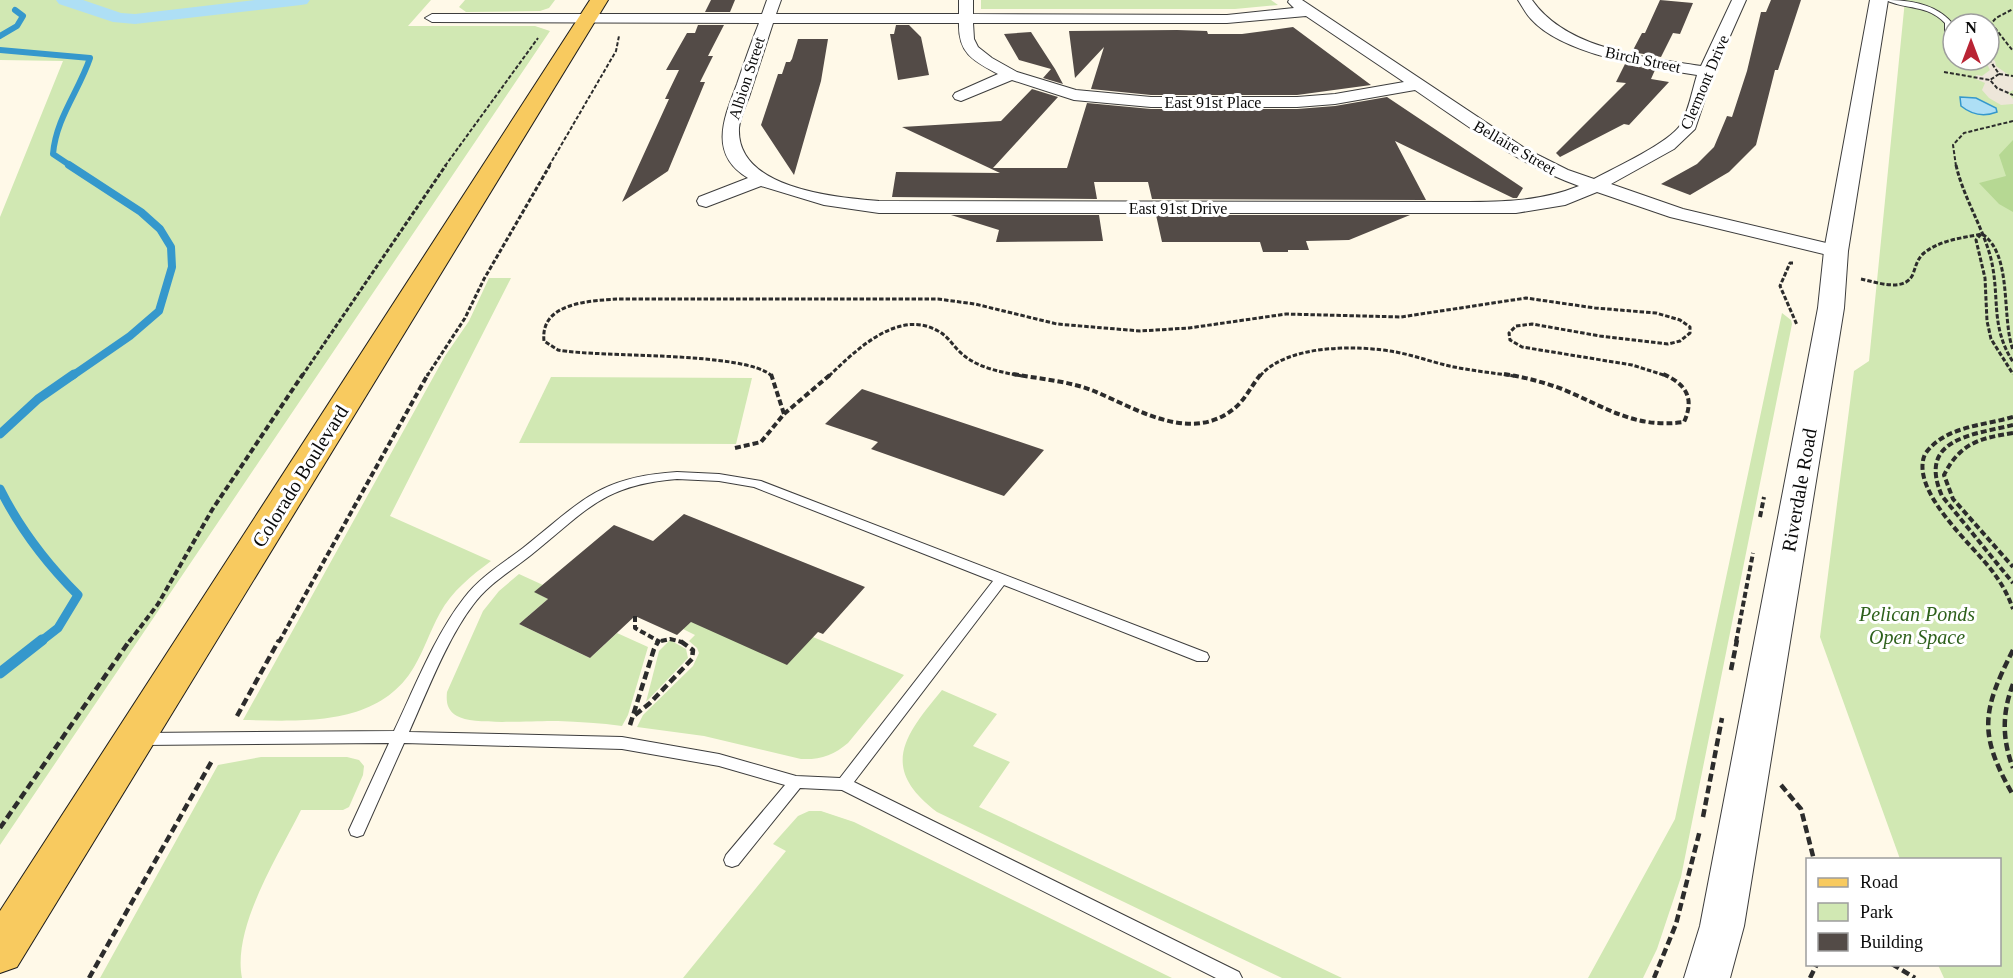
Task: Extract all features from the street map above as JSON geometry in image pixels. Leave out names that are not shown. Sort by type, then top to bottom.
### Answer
[{"type":"main road","name":"Colorado Boulevard","points":[[0,952],[599,0]]},
{"type":"street","points":[[447,0],[432,18],[1227,19],[1308,11]]},
{"type":"street","name":"Albion Street","points":[[763,179],[738,161],[730,135],[731,124],[774,0]]},
{"type":"street","name":"East 91st Place","points":[[966,0],[966,39],[972,50],[1011,75],[1074,95],[1151,102],[1320,100],[1417,85]]},
{"type":"street","name":"Bellaire Street","points":[[1291,0],[1520,153],[1555,171],[1593,187],[1845,264]]},
{"type":"street","name":"Birch Street","points":[[1525,0],[1528,8],[1542,20],[1590,46],[1615,55],[1706,72]]},
{"type":"street","name":"Clermont Drive","points":[[1593,187],[1681,135],[1689,125],[1706,72],[1739,0]]},
{"type":"street","name":"Riverdale Road","points":[[1707,978],[1722,926],[1831,308],[1845,264],[1879,0]]},
{"type":"street","points":[[961,96],[1011,75]]},
{"type":"street","points":[[706,201],[763,179]]},
{"type":"street","name":"East 91st Drive","points":[[763,179],[796,192],[835,202],[907,208],[1516,207],[1558,201],[1593,187]]},
{"type":"lane","points":[[1889,0],[1919,6],[1941,14]]},
{"type":"lane","points":[[357,830],[398,737],[451,629],[476,592],[585,504],[617,486],[656,478],[679,476],[737,479],[757,484],[1202,657]]},
{"type":"lane","points":[[844,784],[1001,579]]},
{"type":"lane","points":[[133,740],[398,737],[622,743],[719,760],[796,782],[844,784],[1233,978]]},
{"type":"lane","points":[[732,860],[796,782]]},
{"type":"path","points":[[238,716],[434,364],[465,318],[484,279],[616,51],[619,31]]},
{"type":"path","points":[[0,828],[123,650],[158,604],[212,510],[459,146],[542,34]]},
{"type":"path","points":[[2001,37],[2013,51]]},
{"type":"path","points":[[1944,72],[1990,80],[1997,88],[2013,95]]},
{"type":"path","points":[[1990,80],[1999,74],[2013,76]]},
{"type":"path","points":[[2013,121],[1964,133],[1953,145],[1963,185],[1993,268],[1998,338],[2013,362]]},
{"type":"path","points":[[1982,234],[1976,240],[1985,278],[1987,321],[1991,339],[2013,374]]},
{"type":"path","points":[[1845,264],[1888,284],[1907,282],[1921,256],[1927,251],[1949,242],[1982,234],[1993,242],[2000,261],[2004,321],[2007,337],[2013,350]]},
{"type":"path","points":[[1791,263],[1780,286],[1797,322],[1795,333]]},
{"type":"path","points":[[735,448],[759,444],[768,439],[784,414],[808,396],[855,353],[890,330],[907,326],[941,331],[972,361],[988,368],[1081,387],[1138,413],[1176,423],[1211,420],[1225,413],[1236,406],[1274,362],[1313,352],[1356,349],[1399,353],[1453,366],[1530,379],[1562,389],[1634,423],[1669,426],[1684,422],[1691,409],[1685,388],[1671,378],[1616,362],[1533,350],[1510,340],[1509,333],[1516,326],[1532,324],[1600,336],[1668,344],[1678,343],[1685,338],[1690,333],[1690,327],[1682,320],[1666,315],[1594,308],[1544,298],[1526,298],[1401,317],[1286,314],[1189,328],[1140,331],[1057,324],[975,304],[938,299],[617,299],[590,300],[566,306],[544,325],[542,333],[544,341],[558,350],[727,362],[762,368],[772,375],[784,414]]},
{"type":"path","points":[[2013,417],[1948,435],[1932,445],[1923,458],[1923,472],[1928,490],[1940,509],[2000,579],[2013,609]]},
{"type":"path","points":[[2013,425],[1972,434],[1954,442],[1940,453],[1934,464],[1934,479],[1944,500],[2013,583]]},
{"type":"path","points":[[2013,433],[1984,438],[1965,446],[1951,460],[1944,475],[1953,499],[2013,567]]},
{"type":"path","points":[[1759,524],[1765,493]]},
{"type":"path","points":[[1729,680],[1755,545]]},
{"type":"path","points":[[635,616],[635,628],[661,641]]},
{"type":"path","points":[[630,725],[654,649],[668,637],[684,642],[693,650],[692,659],[650,703],[635,715]]},
{"type":"path","points":[[2013,650],[1991,696],[1985,722],[1993,758],[2013,795]]},
{"type":"path","points":[[2013,684],[2006,702],[2002,724],[2005,748],[2013,768]]},
{"type":"path","points":[[1654,978],[1677,921],[1690,879],[1723,714]]},
{"type":"path","points":[[1752,756],[1793,796],[1801,809],[1813,858]]},
{"type":"path","points":[[89,978],[202,779]]},
{"type":"path","points":[[1895,966],[1915,978]]},
{"type":"green space","points":[[0,0],[431,0],[408,26],[535,26],[550,31],[0,845],[0,217],[63,61],[0,60]]},
{"type":"green space","points":[[465,0],[555,0],[549,8],[540,11],[466,12],[459,7]]},
{"type":"green space","points":[[981,0],[1271,0],[1278,5],[1235,9],[981,9]]},
{"type":"green space","name":"Pelican Ponds Open Space","points":[[1905,0],[2013,0],[2013,978],[1944,978],[1938,966],[2001,966],[2001,858],[1900,858],[1820,637],[1854,371],[1869,361]]},
{"type":"green space","points":[[2013,140],[2013,212],[1999,204],[1979,183],[2006,176],[1999,155]]},
{"type":"green space","points":[[489,278],[511,278],[390,516],[491,561],[469,578],[450,598],[436,620],[414,667],[399,687],[381,701],[338,716],[290,721],[243,720],[445,356],[469,321]]},
{"type":"green space","points":[[1782,313],[1791,320],[1792,324],[1681,877],[1657,949],[1643,978],[1588,978],[1675,819]]},
{"type":"green space","points":[[551,377],[752,378],[736,444],[519,443]]},
{"type":"green space","points":[[519,574],[543,585],[535,592],[548,599],[519,624],[590,658],[617,633],[648,647],[628,715],[622,726],[558,721],[477,721],[457,716],[449,708],[447,692],[483,611],[499,591]]},
{"type":"green space","points":[[691,622],[813,637],[904,675],[848,743],[832,754],[821,758],[801,759],[704,736],[637,727],[643,715],[693,666],[699,653],[689,641],[695,635],[683,629]]},
{"type":"green space","points":[[670,640],[686,649],[688,658],[646,702],[659,651]]},
{"type":"green space","points":[[942,690],[997,714],[973,746],[1010,762],[979,807],[1342,978],[1282,978],[937,812],[919,796],[908,781],[903,766],[903,752],[908,737],[917,722]]},
{"type":"green space","points":[[261,757],[347,757],[359,760],[364,766],[363,775],[349,807],[343,810],[301,810],[259,892],[250,915],[241,958],[242,978],[100,978],[218,765]]},
{"type":"green space","points":[[809,811],[821,811],[854,822],[1172,978],[683,978],[786,851],[773,844],[798,816]]},
{"type":"shaded area","points":[[2001,70],[2013,78],[2013,90],[2008,93],[2013,99],[2013,104],[2001,105],[1989,98],[1982,90],[1985,83],[1976,79],[1976,75],[1982,76],[1987,72],[2001,72]]},
{"type":"water","points":[[1960,97],[1976,98],[1996,108],[1997,112],[1983,115],[1969,111],[1961,106]]},
{"type":"building","points":[[711,0],[735,0],[730,12],[705,12]]},
{"type":"building","points":[[1660,0],[1693,3],[1680,34],[1673,33],[1661,57],[1632,52],[1642,33],[1645,33]]},
{"type":"building","points":[[1771,0],[1801,0],[1778,70],[1775,70],[1756,145],[1729,172],[1690,195],[1661,184],[1697,164],[1714,147],[1727,116],[1732,117],[1747,71],[1761,12],[1766,12]]},
{"type":"building","points":[[698,25],[724,25],[708,56],[713,56],[700,82],[705,82],[668,171],[622,202],[669,99],[665,99],[679,70],[666,70],[687,33],[695,33]]},
{"type":"building","points":[[896,25],[909,25],[921,37],[929,75],[898,80],[890,34],[894,34]]},
{"type":"building","points":[[1293,27],[1371,85],[1297,95],[1151,95],[1091,89],[1104,47],[1075,78],[1069,31],[1177,30],[1207,31],[1208,34],[1242,34]]},
{"type":"building","points":[[1031,32],[1063,84],[1043,78],[1051,69],[1019,60],[1004,34]]},
{"type":"building","points":[[798,39],[828,39],[821,81],[794,175],[761,125],[778,74],[782,74],[786,62],[792,59]]},
{"type":"building","points":[[1625,64],[1655,70],[1651,79],[1669,82],[1629,125],[1624,124],[1560,157],[1556,153],[1626,83],[1616,82]]},
{"type":"building","points":[[1032,89],[1058,97],[993,168],[1067,168],[1087,103],[1151,109],[1297,109],[1335,106],[1387,97],[1523,188],[1517,198],[1513,198],[1395,141],[1426,200],[1152,199],[1148,182],[1094,182],[1097,199],[892,197],[896,172],[1000,173],[902,127],[1001,121]]},
{"type":"building","points":[[951,215],[1099,215],[1103,241],[996,242],[999,230]]},
{"type":"building","points":[[1156,215],[1410,215],[1349,240],[1306,241],[1309,250],[1263,252],[1260,242],[1162,242]]},
{"type":"building","points":[[862,389],[1044,450],[1004,496],[871,449],[878,442],[825,424]]},
{"type":"building","points":[[684,514],[865,587],[823,634],[818,632],[787,665],[691,622],[677,635],[635,616],[590,658],[519,624],[548,599],[534,592],[614,525],[653,541]]},
{"type":"waterway","points":[[65,0],[119,18],[135,19],[301,0]]},
{"type":"waterway","points":[[0,36],[17,26],[23,16],[15,10]]},
{"type":"waterway","points":[[0,50],[90,58],[58,128],[55,141],[53,154],[71,166]]},
{"type":"waterway","points":[[69,165],[141,212],[160,229],[171,247],[172,267],[159,311],[130,336],[72,376]]},
{"type":"waterway","points":[[0,434],[38,399],[74,374]]},
{"type":"waterway","points":[[0,489],[34,545],[78,595],[58,628],[40,642]]},
{"type":"waterway","points":[[0,673],[42,640]]}]
